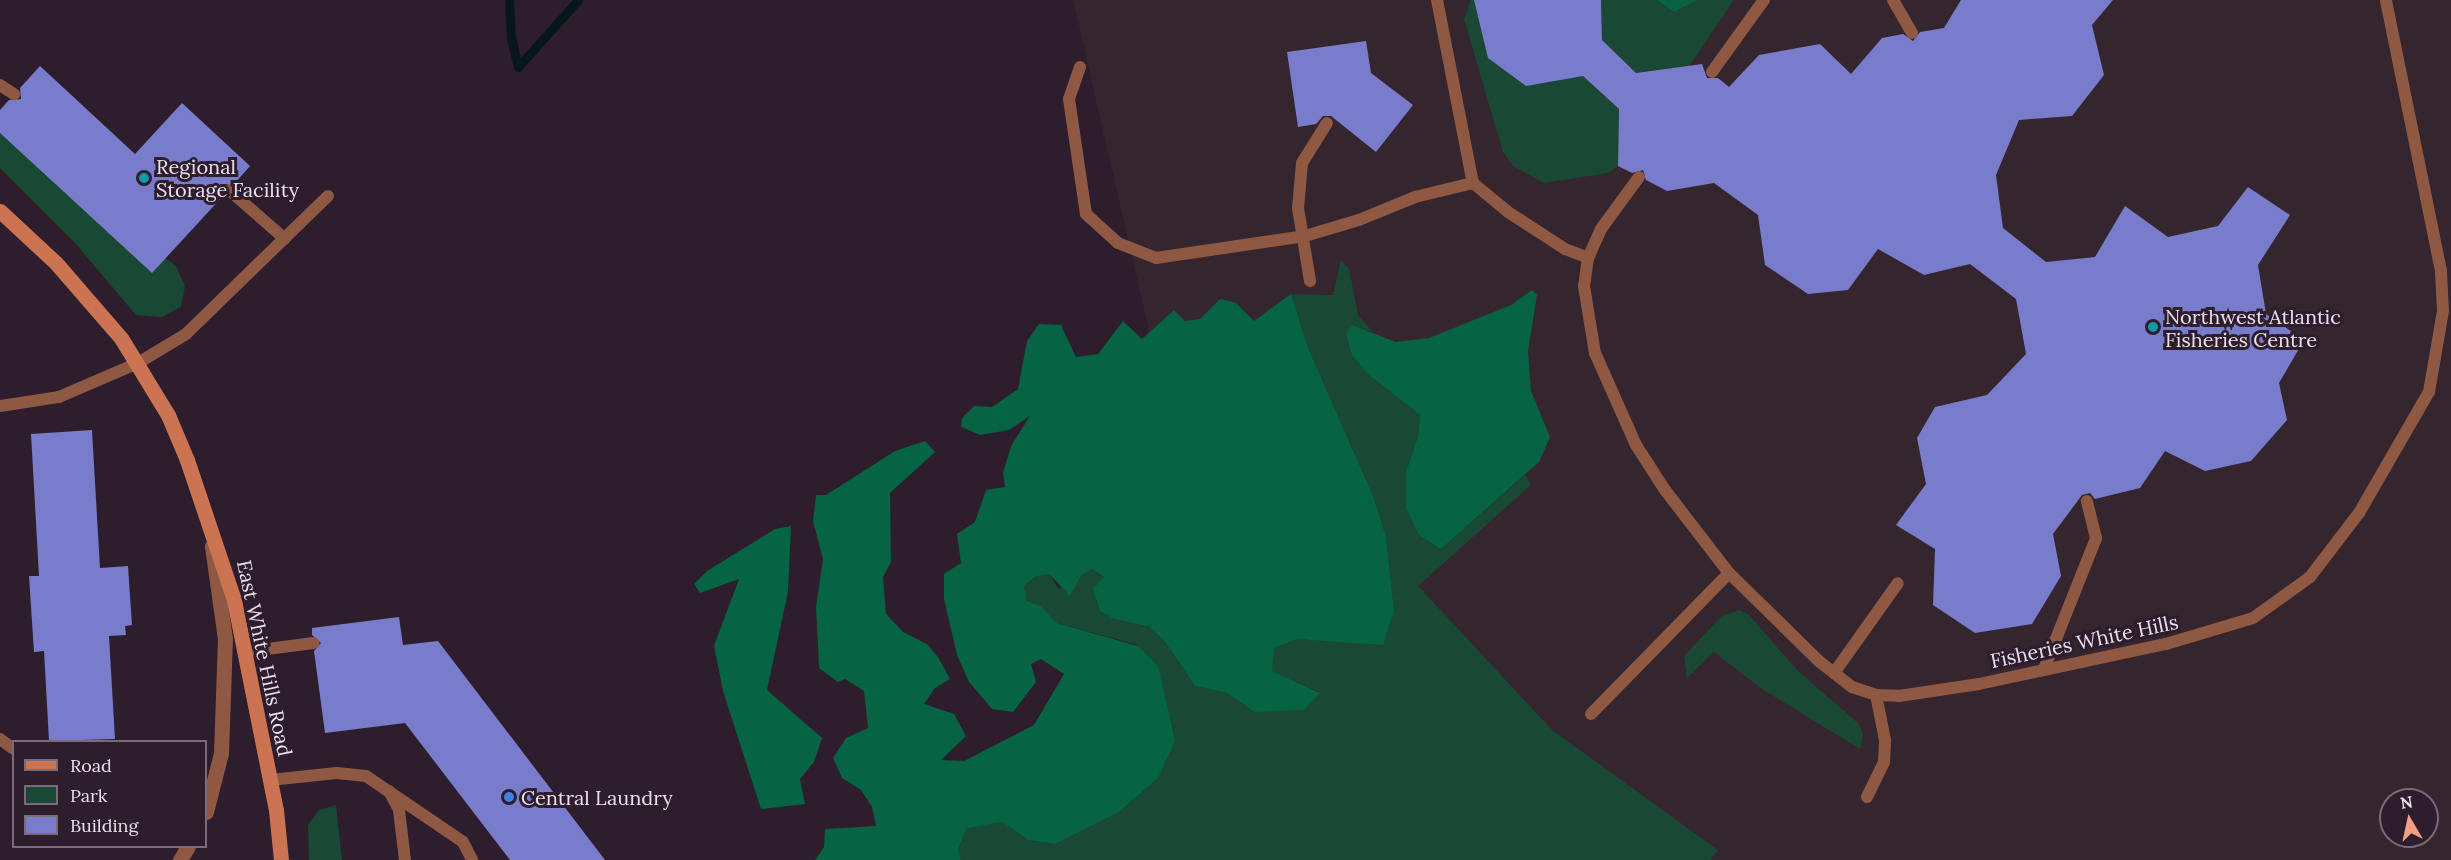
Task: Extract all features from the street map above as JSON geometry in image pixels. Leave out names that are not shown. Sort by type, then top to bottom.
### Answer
[{"type":"street","name":"East White Hills Road","points":[[0,211],[56,263],[138,363],[168,415],[206,508],[234,600],[270,780],[281,860]]},
{"type":"street","points":[[206,508],[225,639],[221,753],[207,808]]},
{"type":"lane","points":[[1437,0],[1473,183],[1508,212],[1565,249],[1588,258]]},
{"type":"lane","points":[[1712,72],[1764,0]]},
{"type":"lane","points":[[1893,0],[1912,33]]},
{"type":"lane","name":"Fisheries White Hills","points":[[1639,177],[1601,229],[1588,258],[1584,286],[1587,318],[1595,353],[1614,402],[1665,490],[1729,573],[1834,673],[1852,687],[1876,695],[1979,684],[2225,627],[2253,618],[2310,577],[2360,513],[2429,392],[2443,311],[2445,252],[2386,0]]},
{"type":"lane","points":[[1080,68],[1069,99],[1086,214],[1118,243],[1156,258],[1305,236],[1359,220],[1415,198],[1473,183]]},
{"type":"lane","points":[[0,85],[14,94]]},
{"type":"lane","points":[[1310,281],[1305,236],[1298,208],[1302,163],[1327,123]]},
{"type":"lane","points":[[229,190],[285,239]]},
{"type":"lane","points":[[0,406],[59,397],[138,363],[186,334],[328,196]]},
{"type":"lane","points":[[2044,669],[2096,538],[2087,501]]},
{"type":"lane","points":[[1591,714],[1729,573]]},
{"type":"lane","points":[[1834,673],[1898,583]]},
{"type":"lane","points":[[245,652],[314,643]]},
{"type":"lane","points":[[1867,798],[1884,762],[1885,740],[1876,695]]},
{"type":"lane","points":[[270,780],[337,773],[366,776],[387,788],[462,842],[472,860]]},
{"type":"lane","points":[[387,788],[399,810],[405,860]]},
{"type":"shaded area","points":[[1073,0],[2451,0],[2451,860],[1432,860],[1160,379]]},
{"type":"green space","points":[[1471,0],[1481,0],[1583,76],[1619,109],[1618,166],[1608,173],[1544,183],[1513,166],[1503,152],[1464,19]]},
{"type":"green space","points":[[1601,0],[1657,0],[1674,12],[1697,0],[1734,0],[1690,65],[1636,73],[1602,40]]},
{"type":"green space","points":[[1657,0],[1697,0],[1674,12]]},
{"type":"green space","points":[[0,133],[176,266],[185,286],[181,307],[162,317],[136,315],[76,244],[0,168]]},
{"type":"green space","points":[[1341,260],[1349,269],[1358,315],[1373,332],[1352,325],[1369,375],[1420,415],[1418,437],[1406,472],[1406,508],[1441,549],[1525,475],[1531,485],[1418,586],[1552,730],[1718,850],[1710,860],[961,860],[958,850],[967,827],[1004,822],[1028,840],[1055,844],[1119,812],[1158,778],[1138,645],[1057,623],[1041,606],[1027,601],[1024,586],[1035,577],[1049,574],[1059,589],[1092,569],[1104,577],[1115,619],[1150,627],[1166,643],[1195,686],[1227,693],[1254,712],[1319,692],[1271,671],[1273,648],[1297,639],[1334,641],[1394,610],[1386,537],[1374,498],[1309,350],[1291,294],[1333,295]]},
{"type":"green space","points":[[1532,290],[1537,295],[1528,351],[1531,391],[1550,437],[1539,462],[1441,549],[1419,535],[1406,508],[1406,472],[1418,437],[1420,415],[1369,375],[1352,355],[1346,334],[1352,325],[1396,342],[1429,338],[1511,305]]},
{"type":"green space","points":[[1291,294],[1309,350],[1374,498],[1386,537],[1394,610],[1383,645],[1297,639],[1274,648],[1272,671],[1320,693],[1304,710],[1254,712],[1227,693],[1195,686],[1166,643],[1150,627],[1115,619],[1100,611],[1093,589],[1104,577],[1092,569],[1081,576],[1070,596],[1049,574],[1035,577],[1024,586],[1027,601],[1041,606],[1057,623],[1138,646],[1158,666],[1175,741],[1158,778],[1119,812],[1055,844],[1028,840],[1003,822],[967,828],[958,849],[961,860],[815,860],[824,847],[825,829],[876,826],[872,807],[861,790],[842,778],[833,758],[846,738],[868,728],[864,691],[845,679],[838,682],[819,668],[816,607],[823,559],[813,521],[816,495],[826,495],[895,451],[925,441],[935,452],[890,493],[891,562],[883,577],[886,614],[903,632],[927,644],[938,657],[950,679],[935,688],[924,704],[954,714],[966,736],[941,760],[964,761],[1034,725],[1064,674],[1041,659],[1031,664],[1036,682],[1013,712],[992,709],[969,682],[957,655],[944,599],[944,574],[961,563],[957,534],[975,522],[986,490],[1005,487],[1003,473],[1011,446],[1030,416],[1009,430],[980,435],[961,427],[962,418],[974,406],[992,407],[1018,389],[1027,341],[1039,324],[1061,325],[1076,357],[1098,354],[1123,321],[1142,339],[1174,310],[1185,321],[1200,319],[1220,299],[1236,303],[1254,321]]},
{"type":"green space","points":[[791,526],[788,592],[767,690],[822,738],[814,762],[800,779],[805,804],[761,809],[723,691],[714,646],[739,579],[700,593],[694,584],[707,571],[775,529]]},
{"type":"green space","points":[[1739,610],[1748,614],[1798,671],[1859,724],[1863,735],[1860,749],[1762,689],[1714,652],[1687,678],[1684,656],[1722,616]]},
{"type":"green space","points":[[336,805],[342,860],[309,860],[308,825],[319,810]]},
{"type":"building","name":"Northwest Atlantic Fisheries Centre","points":[[1474,0],[1601,0],[1602,40],[1636,73],[1702,64],[1707,78],[1718,78],[1729,87],[1759,55],[1820,44],[1851,74],[1882,38],[1903,34],[1913,41],[1920,32],[1944,28],[1961,0],[2113,0],[2092,25],[2104,75],[2072,116],[2019,120],[1996,175],[2003,228],[2046,262],[2095,257],[2125,206],[2168,237],[2218,226],[2248,187],[2290,215],[2258,265],[2266,314],[2304,340],[2279,383],[2287,420],[2251,461],[2205,471],[2165,451],[2140,488],[2095,499],[2090,493],[2082,495],[2053,534],[2061,576],[2032,624],[1975,633],[1933,605],[1935,549],[1896,525],[1926,484],[1917,438],[1935,407],[1987,395],[2026,354],[2016,299],[1970,264],[1924,275],[1878,249],[1848,290],[1808,294],[1765,265],[1758,215],[1714,183],[1667,191],[1646,180],[1643,170],[1632,173],[1618,166],[1619,109],[1583,76],[1526,86],[1488,58]]},
{"type":"building","points":[[1366,41],[1371,73],[1413,105],[1376,152],[1331,116],[1323,116],[1316,124],[1298,127],[1287,52]]},
{"type":"building","name":"Regional Storage Facility","points":[[40,66],[135,154],[182,103],[250,166],[234,184],[223,184],[223,196],[152,273],[0,133],[0,110],[9,100],[21,99],[20,88]]},
{"type":"building","points":[[92,430],[100,568],[128,566],[132,625],[125,626],[126,635],[109,636],[115,739],[49,740],[44,651],[34,652],[29,576],[39,576],[31,434]]},
{"type":"building","name":"Central Laundry","points":[[399,617],[403,645],[438,641],[605,860],[510,860],[405,723],[325,733],[314,651],[321,643],[312,635],[312,628]]},
{"type":"waterway","points":[[509,0],[511,37],[518,67]]},
{"type":"waterway","points":[[518,67],[578,0]]},
{"type":"place","name":"Regional Storage Facility","points":[[144,178]]},
{"type":"place","name":"Northwest Atlantic Fisheries Centre","points":[[2153,327]]},
{"type":"place","name":"Central Laundry","points":[[509,797]]}]
